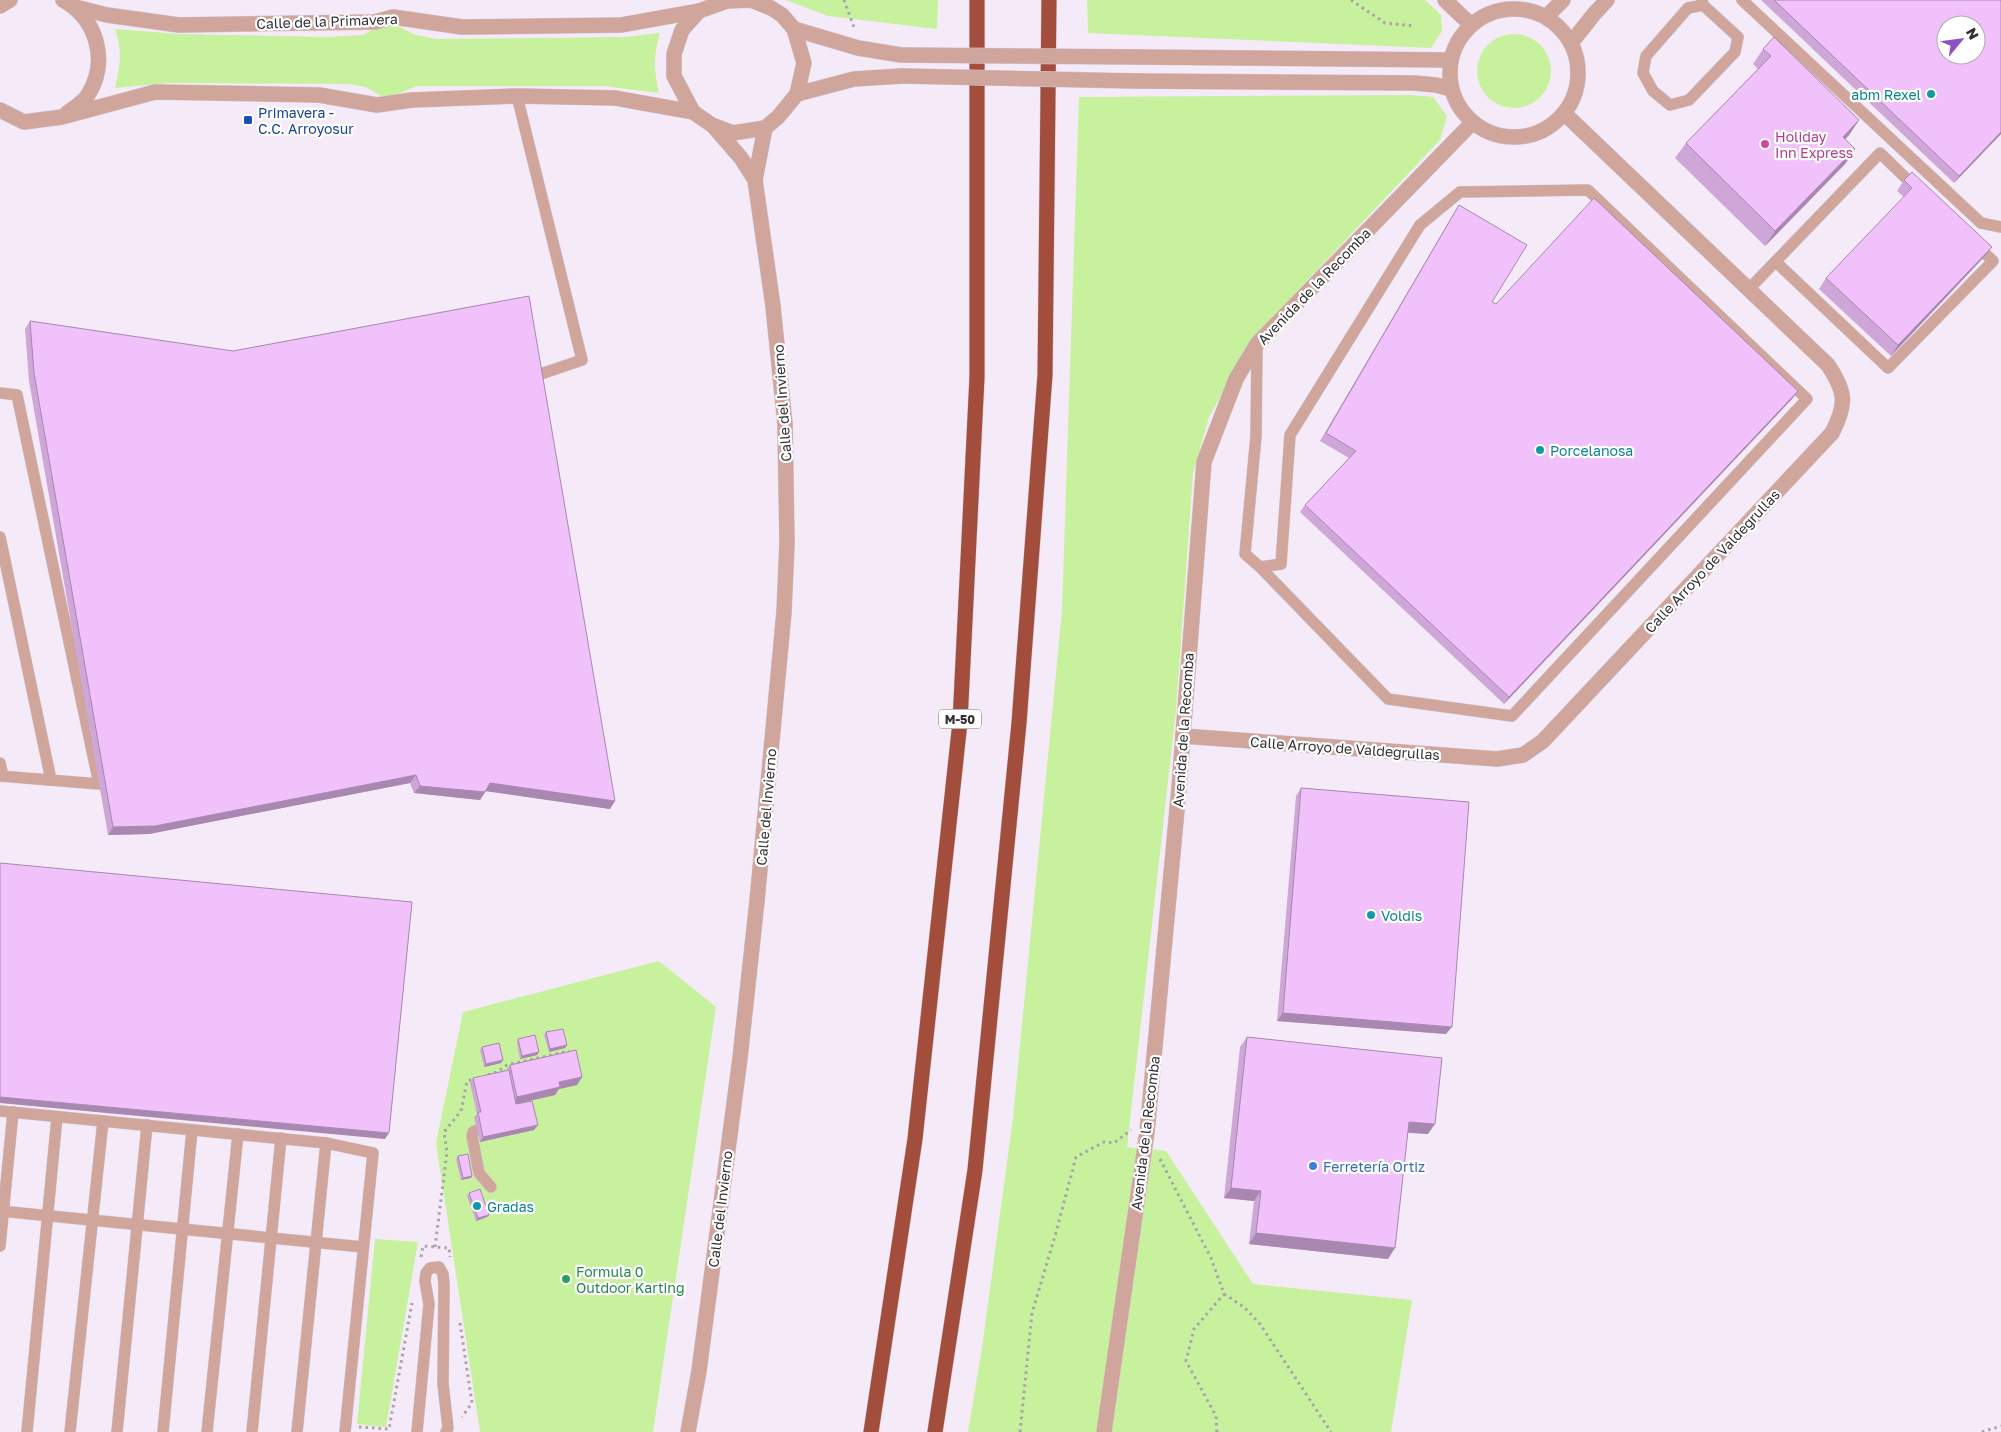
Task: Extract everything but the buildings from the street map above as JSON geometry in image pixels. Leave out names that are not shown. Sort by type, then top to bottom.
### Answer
[{"type":"highway","name":"M-50","points":[[871,1432],[916,1139],[960,722],[977,377],[977,0]]},
{"type":"highway","points":[[935,1432],[975,1170],[1019,723],[1045,375],[1049,0]]},
{"type":"street","points":[[0,6],[10,0]]},
{"type":"street","points":[[0,110],[24,122],[62,117],[155,92],[318,95],[377,105],[412,100],[517,96],[615,98],[693,112],[712,125],[733,133],[764,128],[778,117],[797,94],[804,62],[794,30],[770,4],[751,0],[727,1],[700,11],[682,30],[674,54],[674,76],[693,112]]},
{"type":"street","points":[[1445,0],[1471,25]]},
{"type":"street","points":[[1546,17],[1564,0]]},
{"type":"street","points":[[1571,43],[1607,0]]},
{"type":"street","points":[[62,117],[88,96],[99,65],[95,33],[69,3]]},
{"type":"street","name":"Calle de la Primavera","points":[[69,3],[107,15],[179,25],[376,22],[393,17],[462,27],[621,25],[700,11]]},
{"type":"street","points":[[1505,9],[1526,10],[1546,17],[1558,26],[1571,43],[1577,60],[1579,76],[1574,96],[1565,114],[1554,126],[1537,134],[1519,139],[1496,135],[1472,123],[1463,114],[1451,89],[1449,60],[1459,38],[1471,25],[1487,14],[1505,9]]},
{"type":"street","points":[[794,30],[858,48],[901,54],[1449,60]]},
{"type":"street","points":[[797,94],[854,79],[902,76],[1414,83],[1436,85],[1451,89]]},
{"type":"street","name":"Calle Arroyo de Valdegrullas","points":[[1183,736],[1497,759],[1523,755],[1543,741],[1832,433],[1840,417],[1843,399],[1839,382],[1828,365],[1565,114]]},
{"type":"street","name":"Avenida de la Recomba","points":[[1104,1432],[1147,1132],[1183,736],[1204,462],[1236,379],[1257,344],[1472,123]]},
{"type":"street","points":[[712,125],[736,152],[755,180]]},
{"type":"street","points":[[755,180],[764,128]]},
{"type":"street","name":"Calle del Invierno","points":[[688,1432],[699,1371],[740,1058],[757,901],[784,612],[787,543],[785,424],[773,306],[755,180]]},
{"type":"lane","points":[[1742,0],[1981,223],[2001,227]]},
{"type":"lane","points":[[1702,2],[1738,37],[1735,52],[1689,100],[1670,105],[1653,91],[1643,73],[1646,56],[1688,8],[1702,2]]},
{"type":"lane","points":[[517,96],[582,360],[518,381]]},
{"type":"lane","points":[[1749,289],[1880,153],[1922,194]]},
{"type":"lane","points":[[1257,344],[1256,436],[1245,554],[1260,567],[1388,699],[1512,716],[1807,399],[1588,190],[1460,192],[1420,225],[1290,435],[1281,564],[1260,567]]},
{"type":"lane","points":[[1776,262],[1888,368],[1994,261],[1965,234]]},
{"type":"lane","points":[[0,393],[17,394],[100,784],[1,776],[0,763]]},
{"type":"lane","points":[[0,537],[51,780]]},
{"type":"lane","points":[[0,1111],[326,1143],[373,1153],[363,1247],[349,1429]]},
{"type":"lane","points":[[0,1246],[13,1112]]},
{"type":"lane","points":[[28,1432],[57,1117]]},
{"type":"lane","points":[[70,1432],[103,1121]]},
{"type":"lane","points":[[117,1432],[147,1125]]},
{"type":"lane","points":[[163,1432],[192,1130]]},
{"type":"lane","points":[[477,1130],[473,1132],[472,1136],[479,1173],[492,1187]]},
{"type":"lane","points":[[207,1432],[238,1134]]},
{"type":"lane","points":[[252,1432],[281,1138]]},
{"type":"lane","points":[[297,1432],[326,1143]]},
{"type":"lane","points":[[2,1212],[363,1247]]},
{"type":"lane","points":[[417,1432],[429,1304],[425,1281],[426,1273],[430,1268],[439,1267],[443,1274],[444,1285],[442,1384],[448,1428],[446,1432]]},
{"type":"path","points":[[844,0],[857,34]]},
{"type":"path","points":[[1351,0],[1385,23],[1414,26]]},
{"type":"path","points":[[1020,1432],[1032,1312],[1076,1158],[1104,1142],[1114,1143],[1131,1130]]},
{"type":"path","points":[[1156,1152],[1211,1258],[1224,1294],[1244,1307],[1260,1324],[1331,1432]]},
{"type":"path","points":[[419,1266],[423,1246],[449,1248],[450,1258]]},
{"type":"path","points":[[349,1429],[389,1429],[414,1294]]},
{"type":"path","points":[[1218,1432],[1216,1416],[1186,1361],[1194,1329],[1224,1294]]},
{"type":"path","points":[[459,1316],[472,1403],[460,1420]]},
{"type":"path","points":[[1982,1432],[2001,1426]]},
{"type":"green space","points":[[786,0],[938,0],[937,29],[828,16]]},
{"type":"green space","points":[[1087,0],[1425,0],[1441,15],[1442,31],[1431,48],[1088,33]]},
{"type":"green space","points":[[386,25],[400,27],[413,34],[436,39],[625,37],[660,33],[655,63],[659,93],[604,86],[417,86],[395,95],[381,96],[366,87],[349,84],[169,83],[115,88],[120,59],[115,29],[180,34],[327,37],[363,35]]},
{"type":"green space","points":[[1514,34],[1528,37],[1540,45],[1548,57],[1551,71],[1548,85],[1540,97],[1528,105],[1514,108],[1500,105],[1488,97],[1480,85],[1477,71],[1480,57],[1488,45],[1500,37]]},
{"type":"green space","points":[[1412,95],[1433,97],[1447,116],[1440,140],[1254,337],[1209,417],[1193,473],[1176,710],[1127,1147],[1166,1151],[1253,1284],[1412,1300],[1391,1432],[968,1432],[982,1348],[1013,1118],[1062,611],[1079,97]]},
{"type":"green space","name":"Formula 0 Outdoor Karting","points":[[659,961],[716,1007],[653,1432],[480,1432],[436,1143],[463,1012]]},
{"type":"green space","points":[[375,1239],[418,1242],[386,1427],[357,1424]]},
{"type":"place","name":"abm Rexel","points":[[1931,94]]},
{"type":"place","name":"Primavera - C.C. Arroyosur","points":[[248,120]]},
{"type":"place","name":"Holiday Inn Express","points":[[1765,144]]},
{"type":"place","name":"Porcelanosa","points":[[1540,450]]},
{"type":"place","name":"Voldis","points":[[1371,915]]},
{"type":"place","name":"Ferretería Ortiz","points":[[1313,1166]]},
{"type":"place","name":"Gradas","points":[[477,1206]]},
{"type":"place","name":"Formula 0 Outdoor Karting","points":[[566,1279]]}]
